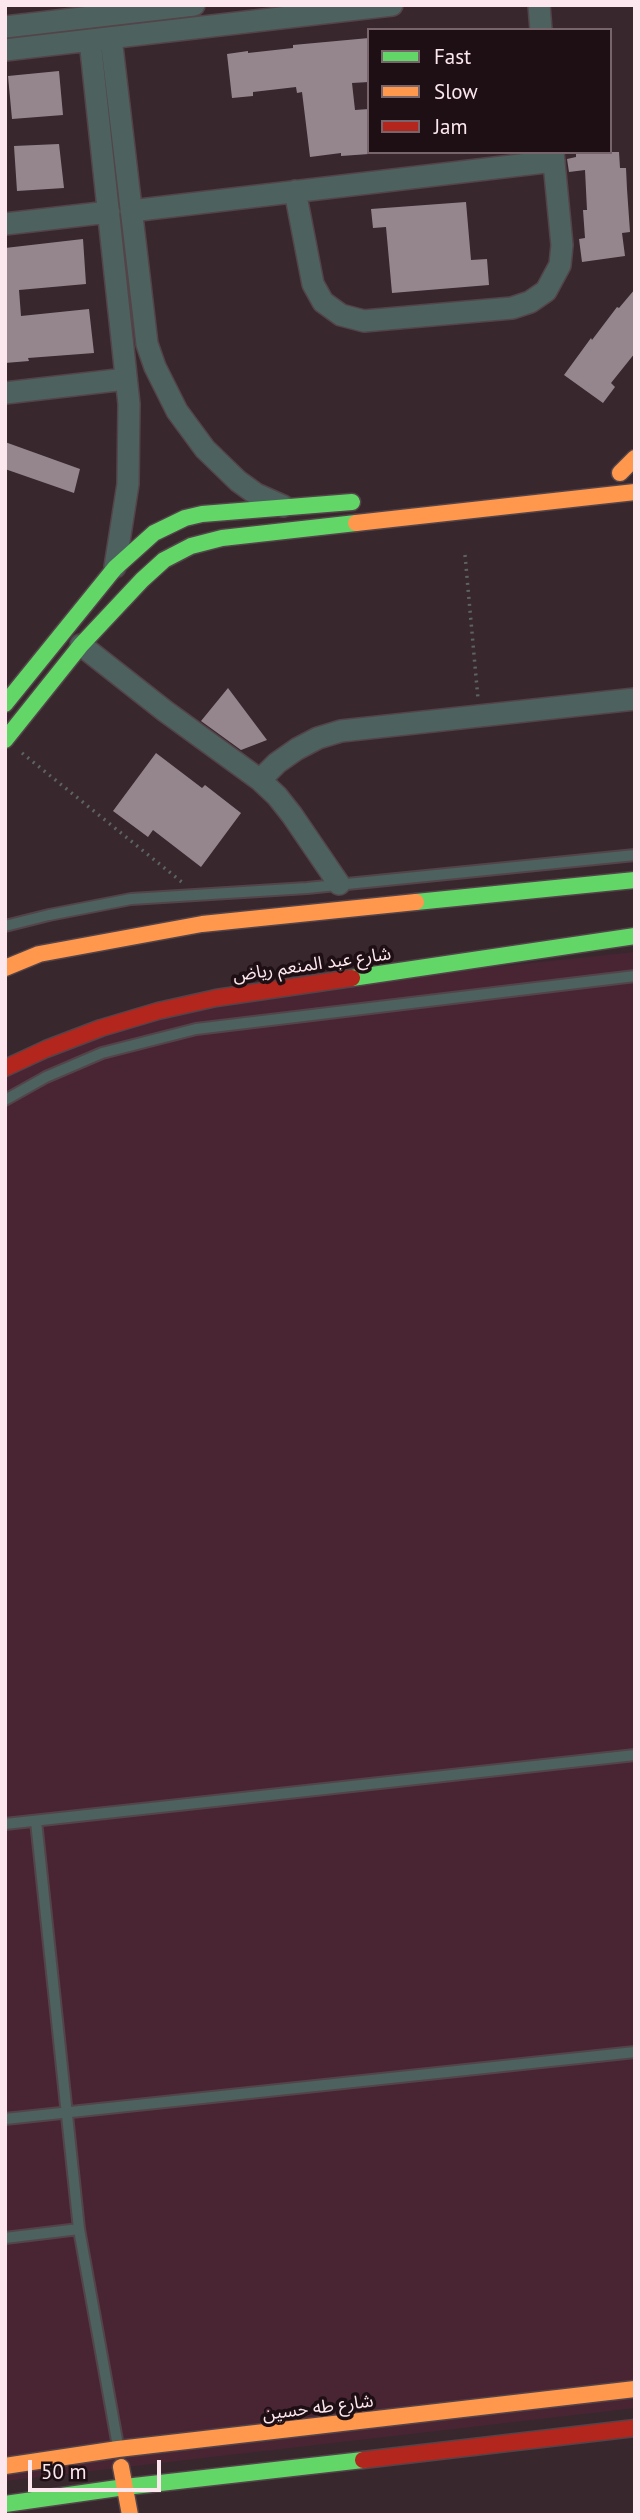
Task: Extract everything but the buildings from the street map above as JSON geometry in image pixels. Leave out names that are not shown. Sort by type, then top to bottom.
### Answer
[{"type":"street","points":[[5,27],[194,5]]},
{"type":"street","points":[[5,50],[393,5]]},
{"type":"street","points":[[539,5],[541,28]]},
{"type":"street","points":[[101,39],[131,211],[147,344],[165,390],[190,431],[220,465],[290,519]]},
{"type":"street","points":[[101,39],[108,212],[126,379],[130,444],[128,484],[115,568]]},
{"type":"street","points":[[131,211],[553,157],[562,245],[560,265],[545,291],[530,302],[512,308],[364,321],[341,315],[323,302],[313,284],[295,191]]},
{"type":"street","points":[[5,224],[108,212]]},
{"type":"street","points":[[5,393],[126,379]]},
{"type":"street","points":[[620,473],[635,458]]},
{"type":"street","points":[[5,704],[127,555],[154,533],[185,518],[219,512],[290,519],[635,492]]},
{"type":"street","points":[[5,740],[82,645],[142,580],[177,553],[222,537],[371,500]]},
{"type":"street","points":[[82,645],[165,711],[260,780],[292,815],[339,884]]},
{"type":"street","points":[[260,780],[277,763],[297,749],[318,738],[341,731],[635,699]]},
{"type":"street","points":[[5,968],[39,954],[202,924],[635,880]]},
{"type":"street","name":"شارع عبد المنعم رياض","points":[[5,1069],[46,1049],[101,1028],[216,998],[635,936]]},
{"type":"street","name":"شارع طه حسين","points":[[5,2466],[118,2449],[635,2389]]},
{"type":"street","points":[[5,2504],[125,2487],[635,2428]]},
{"type":"street","points":[[118,2449],[130,2515]]},
{"type":"lane","points":[[5,926],[131,899],[339,884],[635,855]]},
{"type":"lane","points":[[5,1100],[46,1077],[102,1054],[185,1031],[635,976]]},
{"type":"lane","points":[[5,1824],[635,1755]]},
{"type":"lane","points":[[36,1821],[79,2229],[118,2449]]},
{"type":"lane","points":[[5,2119],[635,2052]]},
{"type":"lane","points":[[5,2238],[79,2229]]},
{"type":"path","points":[[465,555],[479,715]]},
{"type":"path","points":[[5,740],[198,895]]},
{"type":"shaded area","points":[[635,952],[635,2408],[5,2481],[5,1058],[214,997]]},
{"type":"traffic: fast","points":[[5,704],[115,568],[154,533],[185,518],[202,514],[352,502]]},
{"type":"traffic: fast","points":[[5,740],[81,645],[164,560],[191,546],[222,538],[356,523]]},
{"type":"traffic: fast","points":[[416,902],[635,880]]},
{"type":"traffic: fast","points":[[352,978],[635,936]]},
{"type":"traffic: fast","points":[[5,2504],[125,2487],[363,2460]]},
{"type":"traffic: slow","points":[[620,473],[635,458]]},
{"type":"traffic: slow","points":[[356,523],[635,492]]},
{"type":"traffic: slow","points":[[5,968],[39,954],[202,924],[416,902]]},
{"type":"traffic: slow","points":[[5,2466],[118,2449],[635,2389]]},
{"type":"traffic: slow","points":[[121,2467],[130,2515]]},
{"type":"traffic: jam","points":[[5,1068],[101,1028],[158,1011],[216,998],[352,978]]},
{"type":"traffic: jam","points":[[363,2460],[635,2428]]}]
